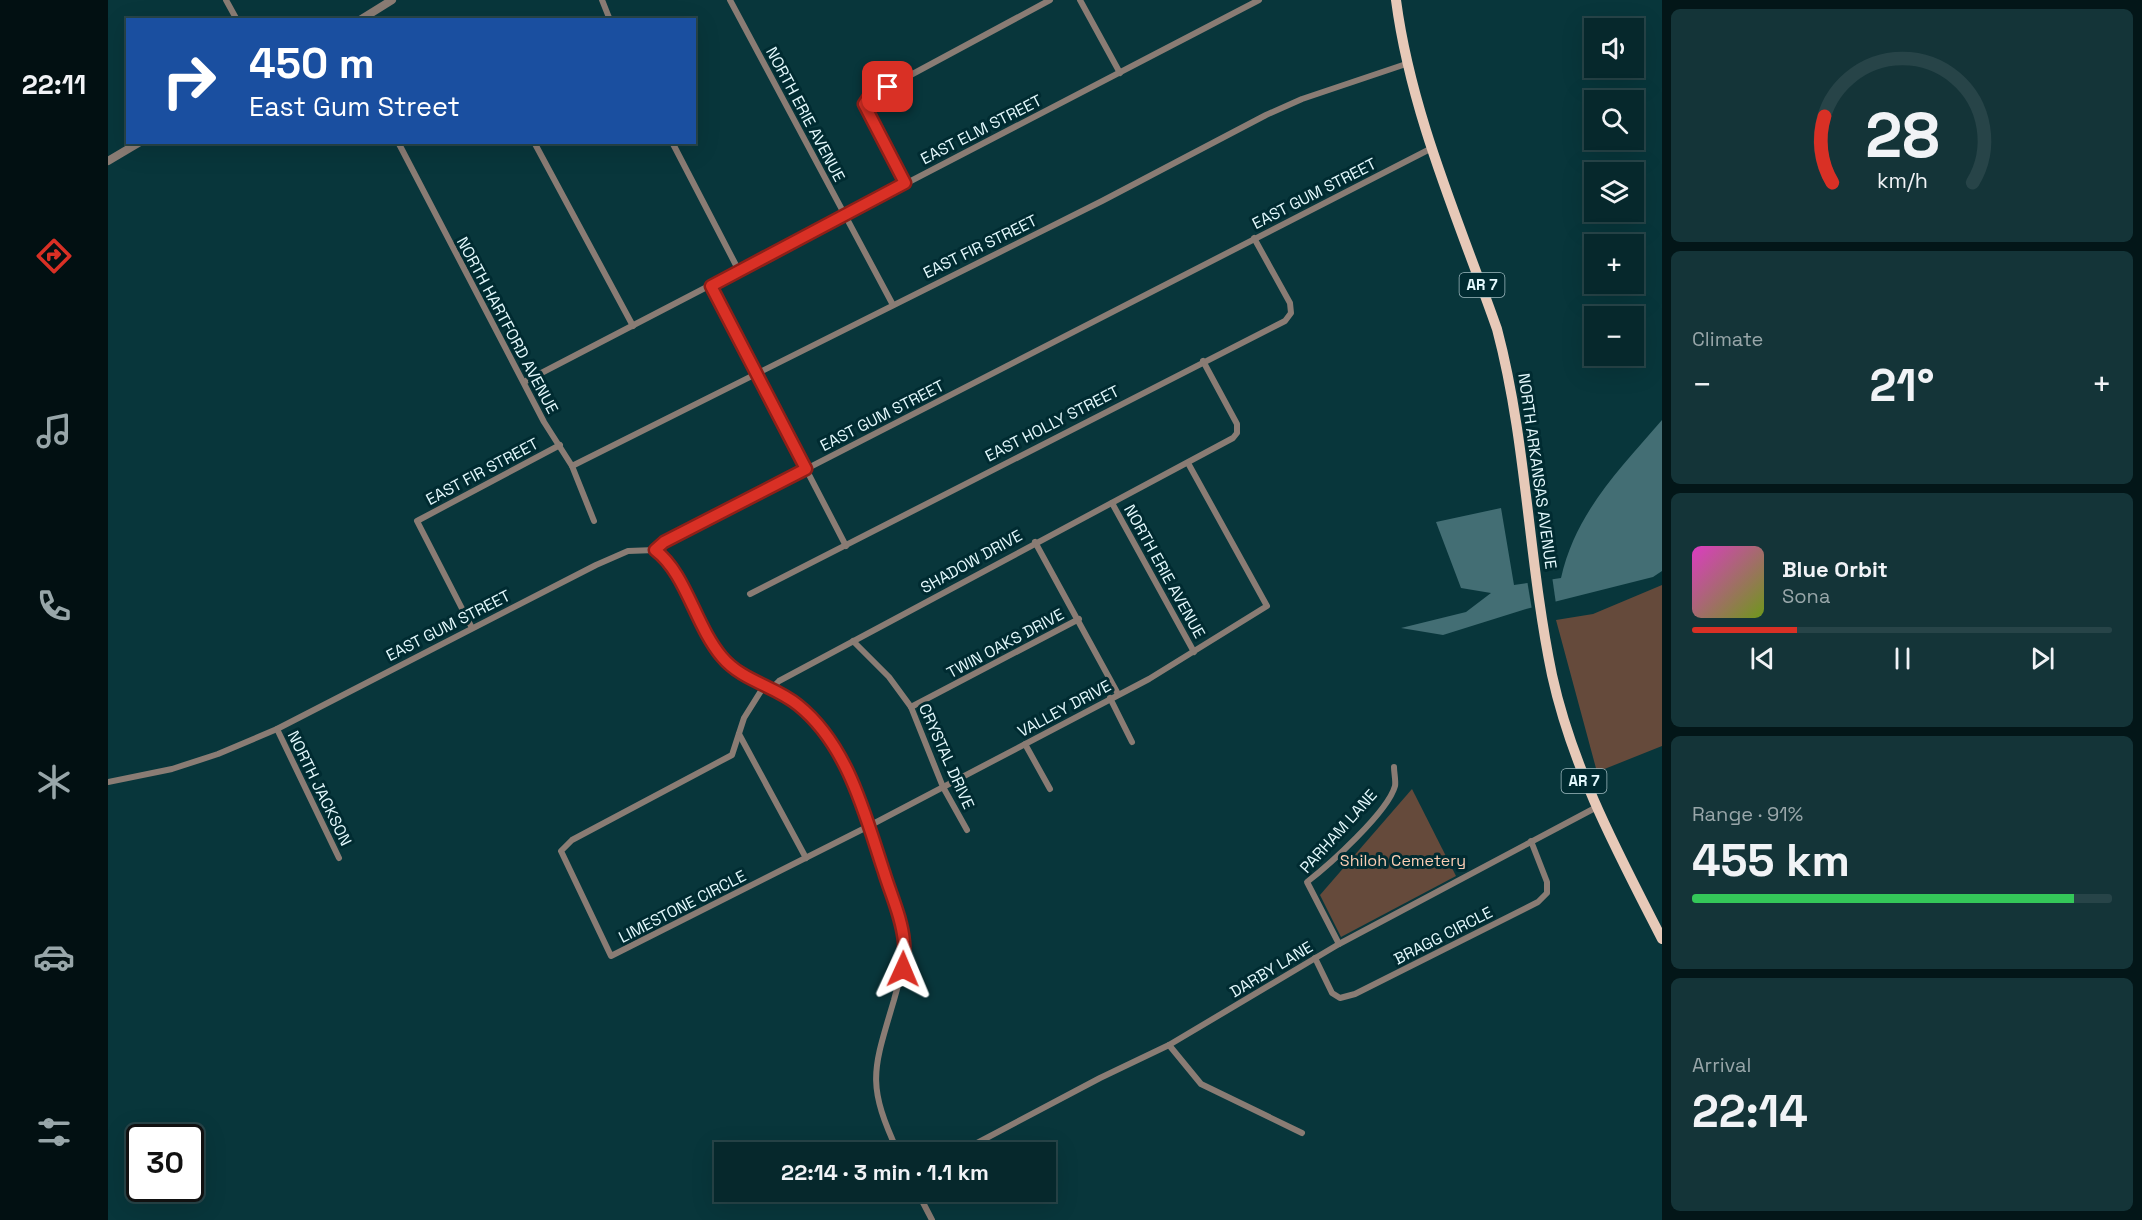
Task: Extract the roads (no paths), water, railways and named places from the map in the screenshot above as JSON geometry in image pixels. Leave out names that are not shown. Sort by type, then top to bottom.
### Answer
[{"type":"main road","name":"NORTH ARKANSAS AVENUE","points":[[1396,0],[1406,64],[1432,148],[1497,329],[1505,358],[1521,448],[1552,674],[1563,715],[1595,808],[1662,939]]},
{"type":"street","points":[[226,0],[236,18]]},
{"type":"street","points":[[363,18],[392,0]]},
{"type":"street","points":[[602,0],[609,18]]},
{"type":"street","name":"NORTH ERIE AVENUE","points":[[730,0],[893,305]]},
{"type":"street","points":[[905,183],[864,104],[868,98],[1050,0]]},
{"type":"street","points":[[1080,0],[1120,73]]},
{"type":"street","name":"EAST ELM STREET","points":[[524,382],[1259,0]]},
{"type":"street","name":"EAST FIR STREET","points":[[572,466],[1266,115],[1302,99],[1406,64]]},
{"type":"street","points":[[108,161],[137,144]]},
{"type":"street","name":"NORTH HARTFORD AVENUE","points":[[399,144],[524,382],[572,466],[594,520]]},
{"type":"street","points":[[535,144],[633,326]]},
{"type":"street","points":[[673,144],[739,271]]},
{"type":"street","name":"EAST GUM STREET","points":[[108,782],[172,769],[218,754],[277,729],[472,628],[628,551],[655,550],[664,542],[1432,148]]},
{"type":"street","name":"EAST HOLLY STREET","points":[[750,594],[1285,321],[1291,314],[1290,303],[1254,238]]},
{"type":"street","points":[[711,286],[846,546]]},
{"type":"street","name":"SHADOW DRIVE","points":[[768,688],[1035,542],[1233,438],[1237,433],[1237,424],[1203,362]]},
{"type":"street","name":"EAST FIR STREET","points":[[472,628],[417,521],[560,445]]},
{"type":"street","name":"VALLEY DRIVE","points":[[869,826],[1194,652],[1267,606],[1188,463]]},
{"type":"street","name":"NORTH ERIE AVENUE","points":[[1112,503],[1194,652]]},
{"type":"street","points":[[1035,542],[1118,694]]},
{"type":"street","points":[[655,550],[664,557],[681,580],[694,614],[720,655],[730,666],[797,703],[823,729],[843,764],[869,826],[904,943],[903,969],[876,1060],[874,1085],[880,1115],[893,1142]]},
{"type":"street","name":"TWIN OAKS DRIVE","points":[[911,707],[1079,619]]},
{"type":"street","name":"CRYSTAL DRIVE","points":[[853,641],[889,677],[911,707],[943,787],[967,830]]},
{"type":"street","name":"LIMESTONE CIRCLE","points":[[768,688],[744,718],[732,755],[572,840],[561,851],[611,956],[869,826]]},
{"type":"street","points":[[1110,698],[1132,741]]},
{"type":"street","name":"NORTH JACKSON","points":[[277,729],[339,858]]},
{"type":"street","points":[[738,734],[806,858]]},
{"type":"street","points":[[1025,744],[1050,789]]},
{"type":"street","name":"PARHAM LANE","points":[[1339,944],[1307,882],[1335,860],[1379,810],[1395,786],[1394,767]]},
{"type":"street","name":"DARBY LANE","points":[[979,1142],[1100,1078],[1169,1045],[1339,944],[1595,808]]},
{"type":"street","name":"BRAGG CIRCLE","points":[[1315,958],[1332,993],[1340,998],[1538,902],[1547,893],[1547,882],[1531,841]]},
{"type":"street","points":[[1169,1045],[1201,1084],[1302,1133]]},
{"type":"street","points":[[923,1202],[932,1220]]},
{"type":"water","points":[[1662,420],[1662,571],[1653,577],[1526,609],[1443,635],[1401,628],[1466,612],[1491,593],[1461,588],[1436,522],[1501,508],[1514,585],[1561,578],[1577,532],[1588,512],[1615,475]]},
{"type":"park label","name":"Shiloh Cemetery","points":[[1403,860]]}]
